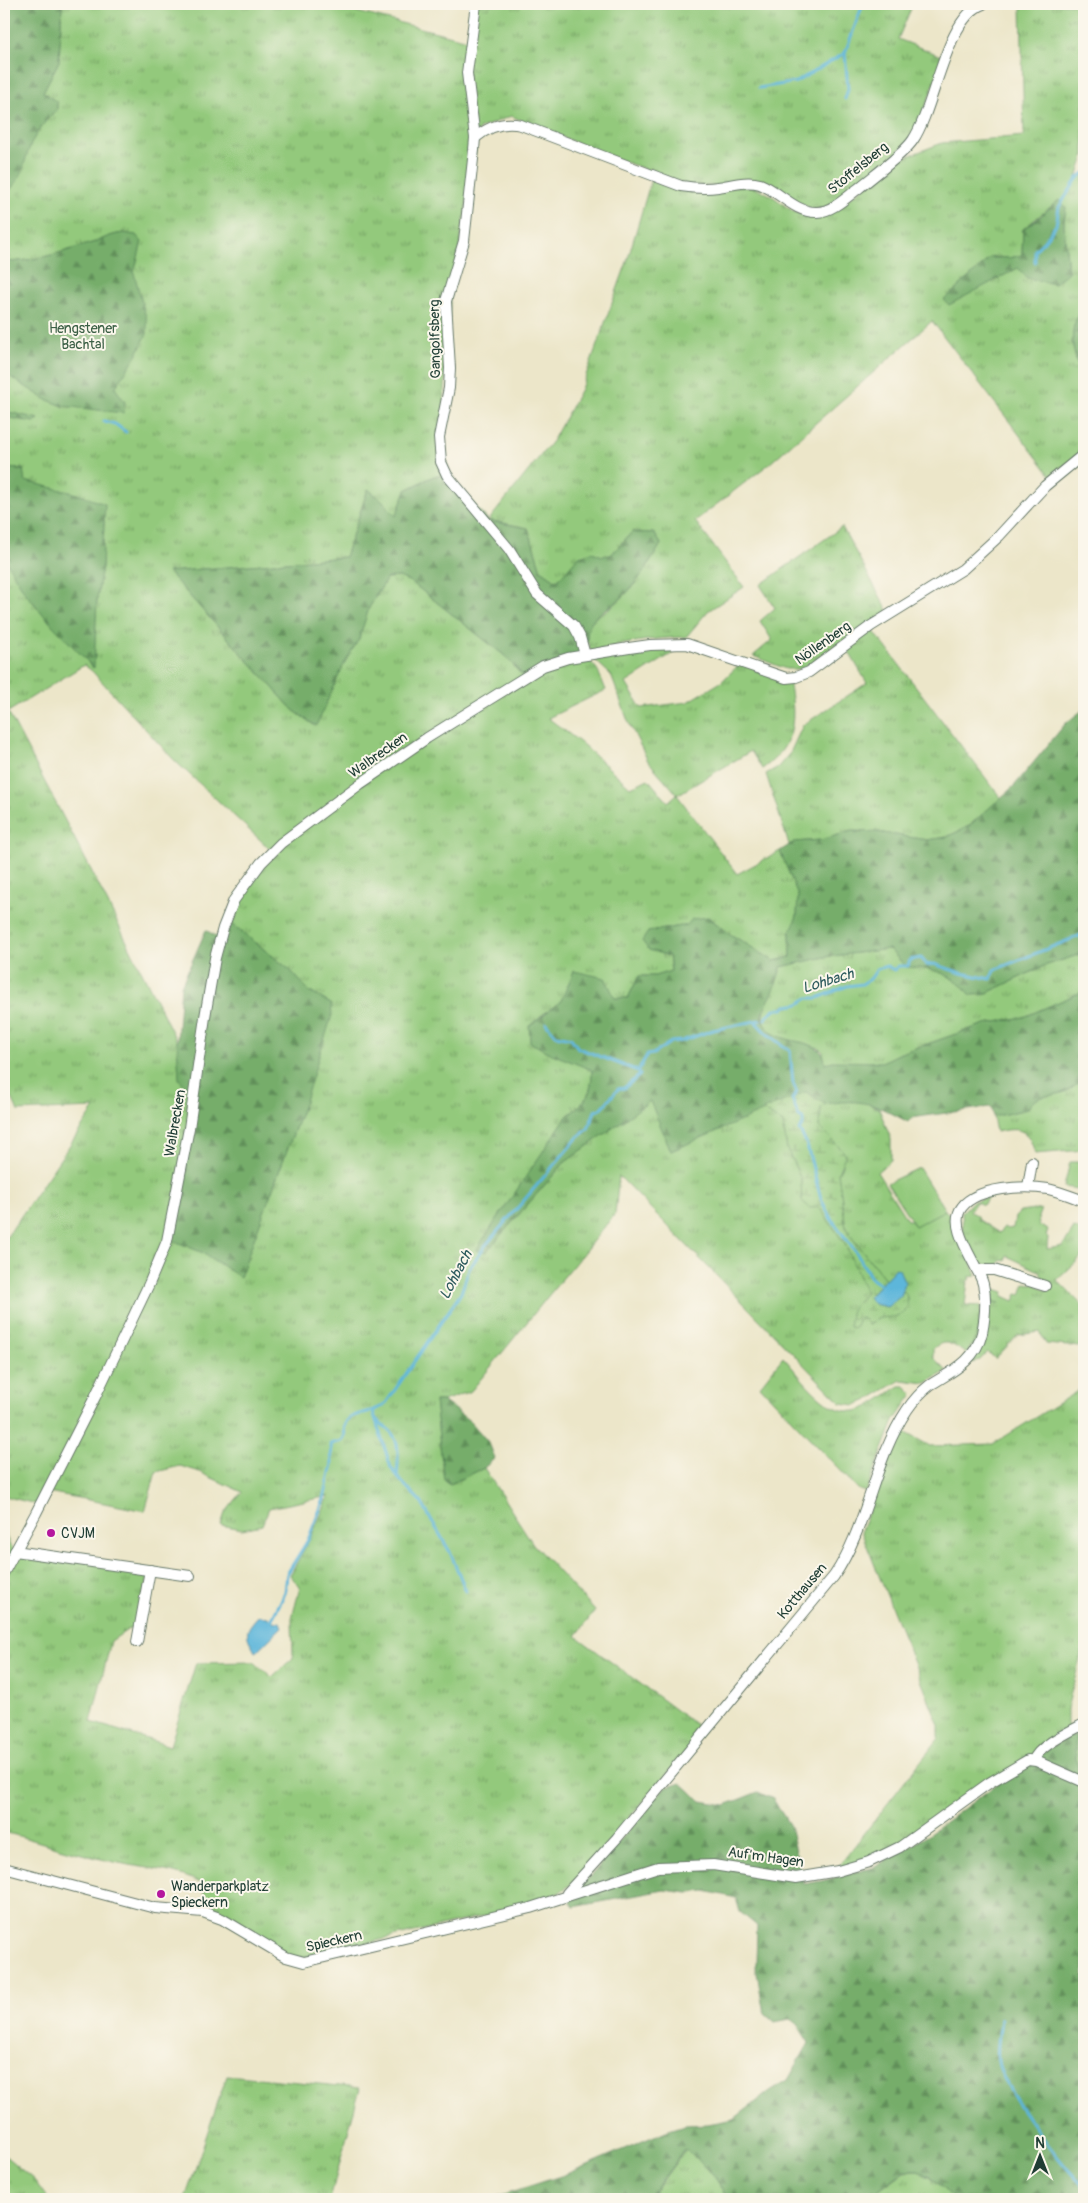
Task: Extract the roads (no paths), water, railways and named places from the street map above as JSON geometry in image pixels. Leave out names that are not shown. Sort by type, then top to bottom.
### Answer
[{"type":"street","name":"Gangolfsberg","points":[[476,4],[466,73],[474,138],[466,228],[446,301],[450,368],[449,388],[439,437],[441,462],[447,475],[509,549],[538,594],[574,626],[580,637],[585,655]]},
{"type":"street","name":"Stoffelsberg","points":[[474,138],[488,129],[502,124],[521,125],[680,186],[708,188],[746,182],[756,183],[768,188],[800,208],[810,212],[822,212],[843,200],[869,180],[914,139],[958,30],[974,8],[983,4]]},
{"type":"street","name":"Nöllenberg","points":[[523,676],[556,662],[585,655],[650,645],[687,644],[786,678],[802,675],[816,667],[871,626],[963,569],[999,536],[1045,486],[1084,454]]},
{"type":"street","name":"Walbrecken","points":[[4,1572],[92,1404],[149,1284],[167,1241],[189,1128],[204,1017],[215,958],[229,912],[242,886],[281,843],[332,804],[427,738],[523,676]]},
{"type":"street","points":[[1028,1187],[1032,1162]]},
{"type":"street","name":"Kotthausen","points":[[563,1897],[617,1838],[842,1564],[852,1545],[889,1445],[906,1411],[930,1386],[958,1369],[970,1357],[978,1344],[985,1311],[983,1284],[959,1230],[960,1210],[968,1201],[980,1195],[998,1190],[1028,1187],[1052,1190],[1084,1201]]},
{"type":"street","points":[[978,1270],[994,1270],[1045,1286]]},
{"type":"street","points":[[15,1551],[190,1576]]},
{"type":"street","points":[[137,1642],[150,1570]]},
{"type":"street","points":[[1084,1724],[1044,1747],[1035,1755],[1034,1760],[1084,1782]]},
{"type":"street","name":"Auf'm Hagen","points":[[563,1897],[645,1870],[678,1865],[731,1866],[796,1878],[852,1868],[900,1847],[989,1783],[1028,1760],[1034,1760]]},
{"type":"street","name":"Spieckern","points":[[4,1868],[155,1908],[203,1912],[222,1919],[286,1957],[304,1962],[530,1908],[563,1897]]},
{"type":"water","points":[[896,1268],[899,1269],[905,1283],[901,1296],[887,1307],[874,1304],[868,1297]]},
{"type":"water","points":[[258,1616],[268,1617],[271,1621],[280,1622],[282,1627],[255,1652],[249,1641],[248,1629]]},
{"type":"waterway","points":[[759,88],[796,82],[845,53],[863,4]]},
{"type":"waterway","points":[[845,53],[848,89],[845,99]]},
{"type":"waterway","points":[[1035,262],[1035,250],[1056,225],[1059,207],[1077,179],[1084,173]]},
{"type":"waterway","points":[[104,421],[115,424],[126,432]]},
{"type":"waterway","name":"Lohbach","points":[[765,1019],[774,1009],[783,1009],[787,1006],[799,1004],[808,998],[818,998],[847,986],[862,984],[871,978],[877,969],[887,966],[894,970],[898,966],[908,966],[910,960],[921,958],[927,965],[934,964],[961,973],[991,979],[994,970],[1084,934]]},
{"type":"waterway","name":"Lohbach","points":[[271,1621],[285,1593],[287,1574],[308,1540],[324,1499],[332,1464],[331,1444],[342,1441],[345,1435],[344,1426],[352,1417],[373,1411],[386,1403],[461,1293],[469,1269],[485,1246],[578,1137],[588,1129],[595,1111],[601,1109],[618,1089],[624,1088],[640,1075],[638,1071],[647,1055],[653,1054],[671,1042],[682,1041],[713,1030],[760,1020]]},
{"type":"waterway","points":[[755,1021],[765,1032],[790,1051],[793,1083],[797,1092],[792,1099],[799,1117],[803,1119],[803,1125],[799,1130],[806,1142],[821,1199],[830,1217],[855,1251],[871,1278],[880,1285]]},
{"type":"waterway","points":[[546,1023],[556,1035],[571,1038],[578,1048],[638,1071]]},
{"type":"waterway","points":[[373,1411],[391,1468],[421,1502],[450,1552],[466,1591]]},
{"type":"waterway","points":[[376,1419],[391,1432],[396,1442],[398,1453],[397,1476]]},
{"type":"waterway","points":[[1001,2019],[998,2045],[998,2061],[1001,2073],[1034,2126],[1062,2163],[1084,2186]]},
{"type":"place","name":"CVJM","points":[[51,1533]]},
{"type":"place","name":"Wanderparkplatz Spieckern","points":[[161,1894]]},
{"type":"park label","name":"Hengstener Bachtal","points":[[83,336]]}]
